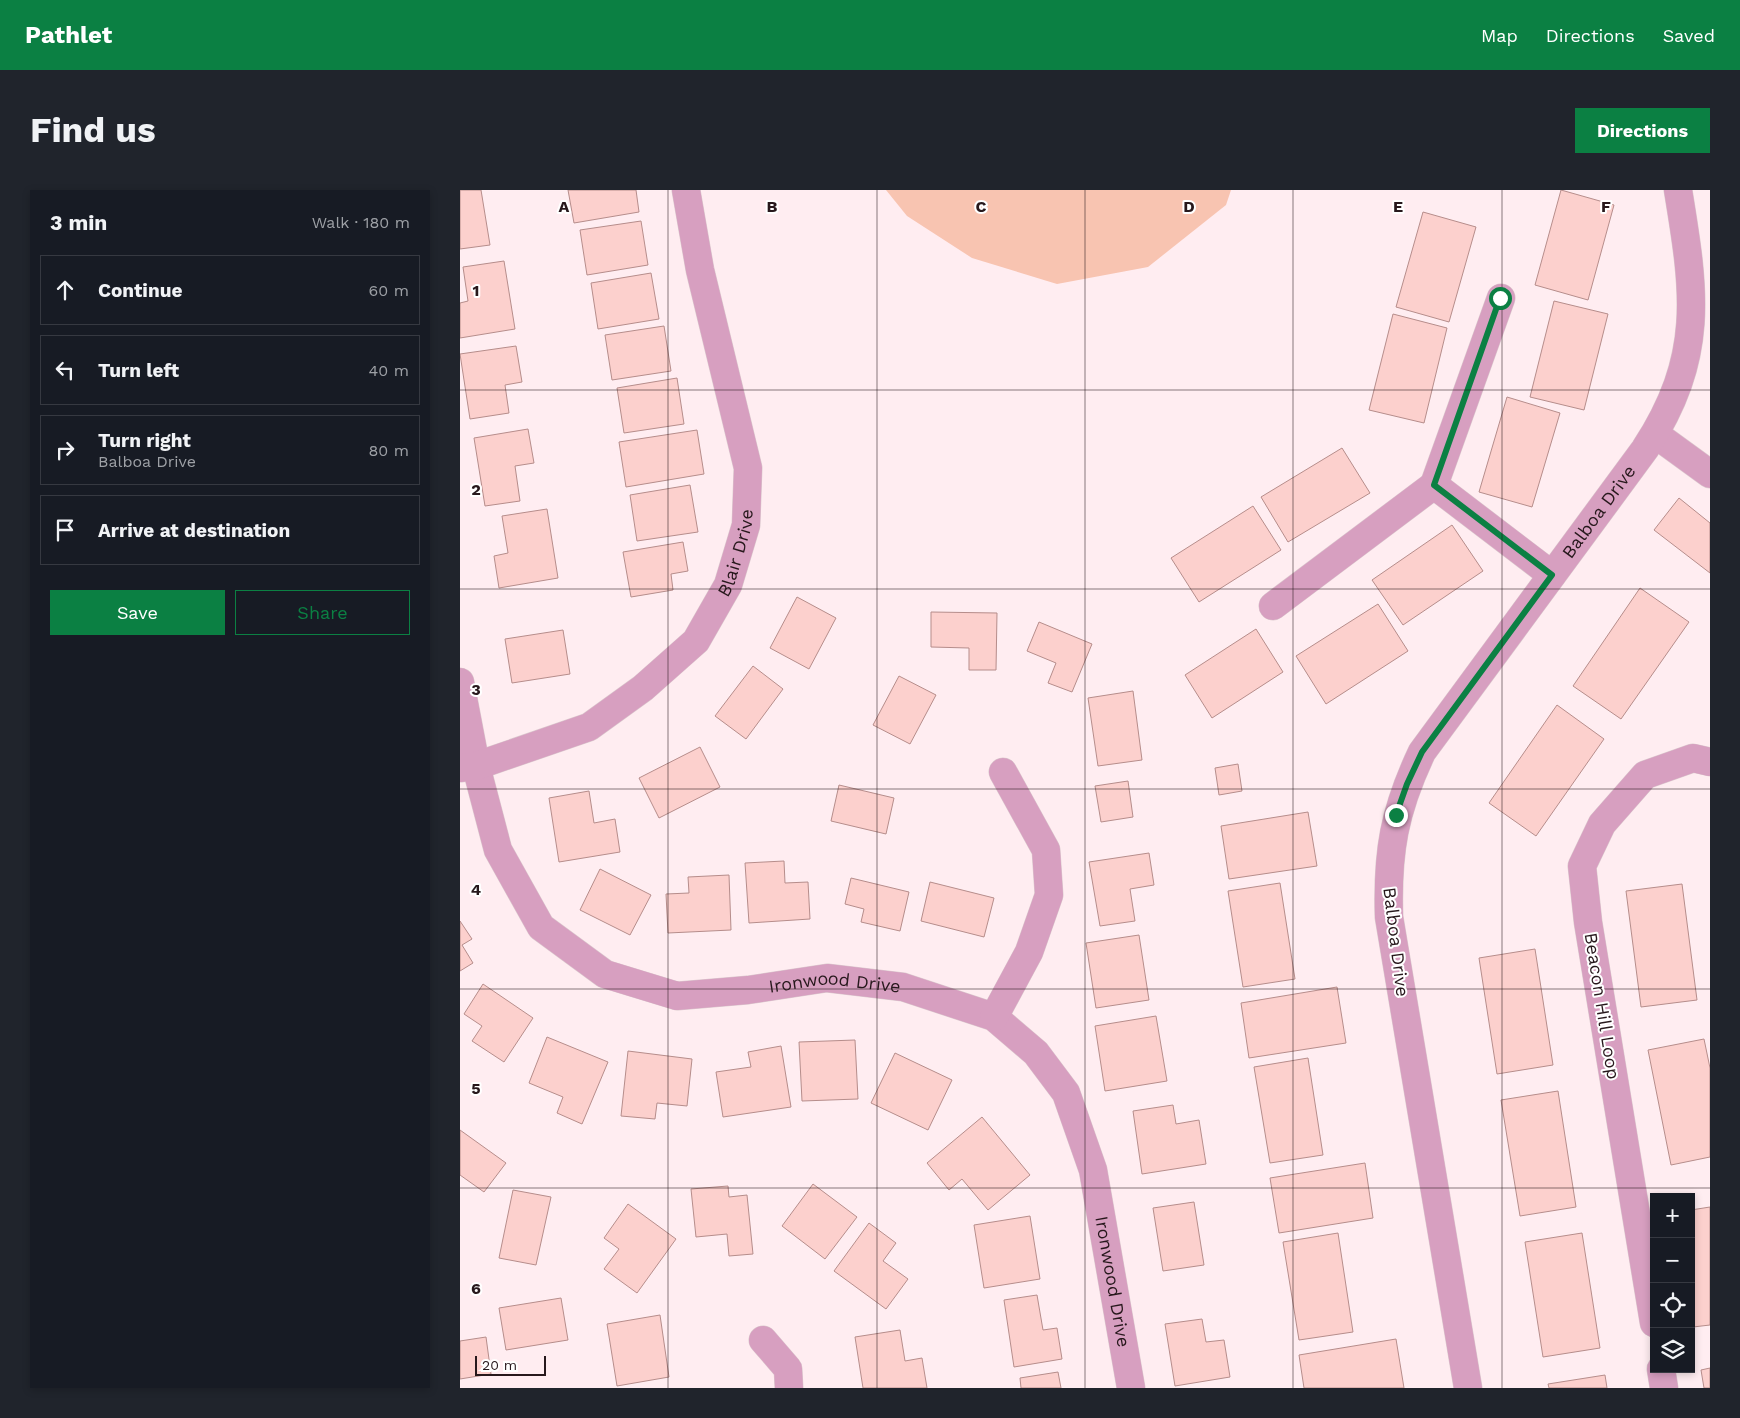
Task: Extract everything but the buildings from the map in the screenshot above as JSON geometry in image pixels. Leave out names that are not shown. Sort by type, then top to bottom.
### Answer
[{"type":"street","name":"Blair Drive","points":[[468,767],[590,727],[643,688],[696,641],[728,585],[746,525],[748,468],[700,270],[686,190]]},
{"type":"street","name":"Balboa Drive","points":[[1468,1388],[1389,917],[1388,878],[1390,848],[1396,815],[1422,752],[1654,434],[1668,410],[1688,355],[1691,328],[1701,290],[1688,251],[1678,190]]},
{"type":"street","points":[[1273,606],[1434,485],[1500,298]]},
{"type":"street","points":[[1654,434],[1710,474]]},
{"type":"street","points":[[1434,485],[1552,575]]},
{"type":"street","name":"Ironwood Drive","points":[[460,682],[468,767],[498,850],[541,927],[605,974],[677,996],[748,990],[827,978],[903,987],[994,1018],[1036,1053],[1066,1093],[1093,1170],[1131,1388]]},
{"type":"street","name":"Beacon Hill Loop","points":[[1650,1299],[1590,932],[1582,866],[1602,824],[1645,775],[1694,758],[1710,762]]},
{"type":"street","points":[[994,1018],[1029,952],[1049,895],[1046,850],[1003,772]]},
{"type":"street","points":[[763,1340],[788,1369],[789,1388]]},
{"type":"street","points":[[1662,1373],[1664,1388]]},
{"type":"shaded area","points":[[886,190],[1231,190],[1226,205],[1148,267],[1057,284],[972,258],[907,216]]},
{"type":"route","points":[[1396,815],[1407,784],[1422,752],[1552,575],[1434,485],[1500,298]]}]
